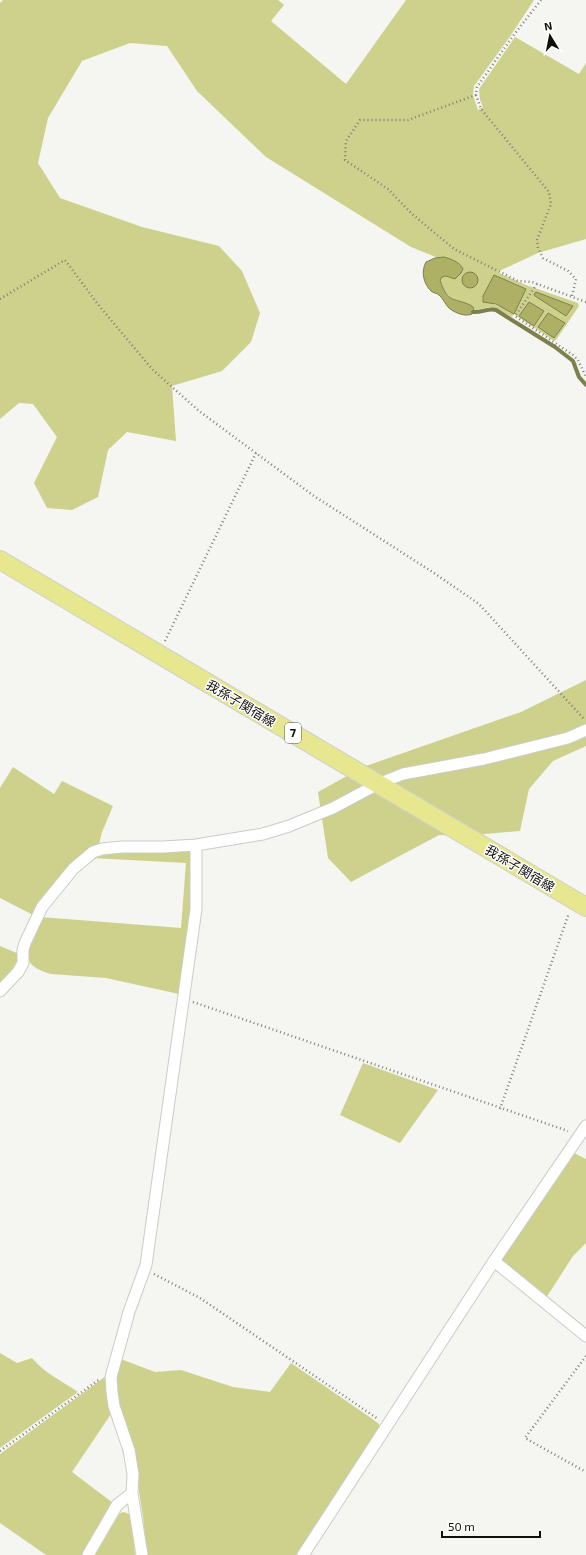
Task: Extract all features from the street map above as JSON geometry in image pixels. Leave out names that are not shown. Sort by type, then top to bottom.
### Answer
[{"type":"main road","name":"我孫子関宿線","points":[[0,560],[580,903]]},
{"type":"street","points":[[0,991],[18,972],[23,963],[23,950],[25,943],[42,907],[73,869],[93,852],[102,849],[122,847],[196,845],[262,834],[289,826],[333,808],[378,784],[403,774],[484,759],[568,738],[586,730]]},
{"type":"street","points":[[142,1555],[132,1493],[133,1474],[129,1450],[114,1406],[111,1377],[129,1312],[145,1269],[196,909],[196,845]]},
{"type":"street","points":[[303,1555],[494,1260],[583,1131]]},
{"type":"street","points":[[494,1260],[586,1336]]},
{"type":"street","points":[[88,1555],[118,1505],[132,1493]]},
{"type":"path","points":[[541,0],[513,36],[477,87],[476,95],[481,109],[549,192],[551,204],[537,240],[538,248],[543,258],[568,271],[576,279],[572,296]]},
{"type":"path","points":[[476,95],[408,120],[360,120],[346,141],[345,160],[388,189],[411,213],[454,249],[518,281],[532,282],[586,302]]},
{"type":"path","points":[[0,299],[65,260],[100,307],[153,370],[199,411],[314,496],[434,573],[479,604],[586,721]]},
{"type":"path","points":[[537,284],[515,316],[573,355],[578,360],[586,377]]},
{"type":"path","points":[[158,654],[256,453]]},
{"type":"path","points":[[500,1109],[544,979],[580,903]]},
{"type":"path","points":[[183,998],[500,1109],[583,1131]]},
{"type":"path","points":[[145,1269],[200,1298],[388,1425]]},
{"type":"path","points":[[586,1356],[525,1438],[586,1472]]},
{"type":"path","points":[[0,1451],[107,1373],[114,1364]]},
{"type":"shaded area","points":[[3,0],[278,0],[284,5],[271,21],[346,84],[406,0],[534,0],[474,86],[473,95],[478,110],[483,107],[480,100],[479,89],[515,37],[579,74],[586,63],[586,239],[538,253],[497,272],[526,285],[578,303],[579,306],[554,341],[514,314],[512,317],[497,309],[489,307],[476,310],[470,305],[455,300],[445,291],[440,280],[442,277],[446,276],[455,279],[463,268],[411,247],[266,157],[197,91],[167,46],[130,43],[82,61],[48,118],[38,163],[60,198],[142,227],[219,246],[242,271],[260,313],[251,342],[222,371],[172,386],[176,441],[127,432],[108,450],[98,497],[72,510],[47,508],[34,483],[57,437],[33,404],[19,403],[0,419],[0,3]],"holes":[[[494,275],[501,307],[482,299]]]},
{"type":"shaded area","points":[[444,257],[458,263],[463,269],[455,279],[446,276],[442,277],[440,280],[443,288],[449,297],[472,306],[474,309],[472,314],[463,315],[451,310],[440,296],[431,291],[426,284],[423,273],[426,262],[435,258]]},
{"type":"shaded area","points":[[470,272],[476,274],[478,280],[476,286],[470,288],[464,286],[462,280],[464,274]]},
{"type":"shaded area","points":[[494,275],[526,289],[514,314],[496,304],[483,302],[483,296]]},
{"type":"shaded area","points":[[536,292],[573,306],[566,316],[535,296],[534,294]]},
{"type":"shaded area","points":[[529,302],[544,311],[534,326],[519,316]]},
{"type":"shaded area","points":[[548,313],[565,323],[554,338],[538,327]]},
{"type":"shaded area","points":[[586,680],[586,746],[553,761],[529,789],[520,831],[462,836],[439,835],[351,882],[328,858],[318,792],[363,767],[521,712]]},
{"type":"shaded area","points":[[13,767],[54,794],[62,781],[113,806],[102,832],[98,848],[35,916],[0,898],[0,788]]},
{"type":"shaded area","points":[[191,848],[193,906],[179,994],[106,978],[51,974],[39,970],[32,964],[28,958],[27,951],[40,917],[181,928],[186,863],[92,858],[102,852]]},
{"type":"shaded area","points":[[0,946],[19,954],[19,963],[0,987]]},
{"type":"shaded area","points":[[363,1063],[438,1090],[400,1143],[340,1115]]},
{"type":"shaded area","points":[[572,1152],[586,1159],[586,1243],[573,1256],[546,1298],[501,1262],[500,1258]]},
{"type":"shaded area","points":[[0,1353],[17,1363],[32,1358],[48,1372],[78,1392],[0,1448]]},
{"type":"shaded area","points":[[118,1358],[155,1372],[181,1370],[233,1387],[270,1392],[291,1363],[379,1424],[379,1429],[296,1555],[147,1555],[136,1472],[114,1383]]},
{"type":"shaded area","points":[[106,1376],[113,1411],[72,1472],[113,1503],[82,1555],[46,1555],[0,1523],[0,1454]]},
{"type":"shaded area","points":[[124,1512],[131,1515],[135,1555],[95,1555],[120,1513]]},
{"type":"waterway","points":[[473,312],[496,310],[555,347],[573,361],[579,377],[586,385]]}]
